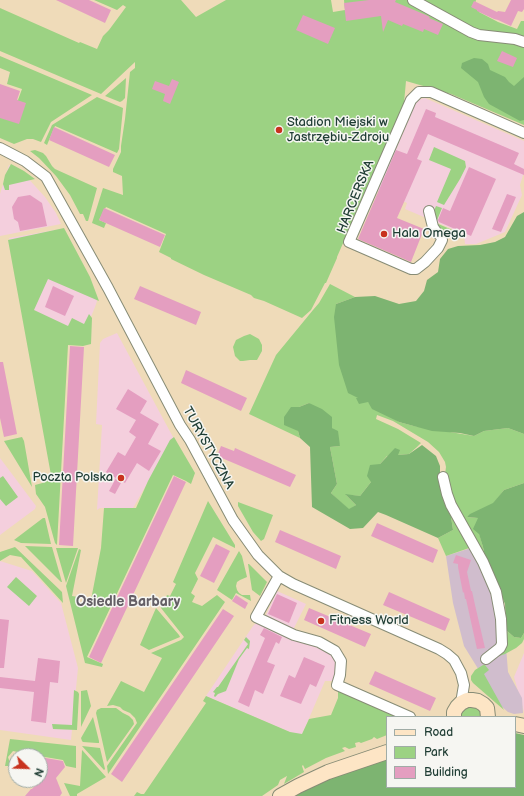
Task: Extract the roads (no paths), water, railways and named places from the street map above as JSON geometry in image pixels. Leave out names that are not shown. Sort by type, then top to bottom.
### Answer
[{"type":"street","points":[[413,0],[479,36],[515,39],[524,42]]},
{"type":"street","name":"HARCERSKA","points":[[429,211],[433,226],[437,233],[441,236],[442,240],[434,253],[416,269],[411,269],[349,242],[411,100],[419,92],[431,92],[524,133]]},
{"type":"street","name":"TURYSTYCZNA","points":[[0,148],[25,161],[46,177],[108,288],[180,425],[190,440],[233,520],[258,555],[279,576],[293,584],[439,649],[447,654],[454,660],[461,673],[464,685],[461,703]]},
{"type":"street","points":[[443,478],[451,505],[483,562],[496,592],[501,619],[502,644],[500,648],[486,659]]},
{"type":"street","points":[[279,576],[256,617],[294,635],[319,642],[335,652],[341,661],[340,675],[337,685],[408,716]]},
{"type":"street","name":"TURYSTYCZNA","points":[[464,685],[484,709]]},
{"type":"street","points":[[454,716],[454,712],[457,707],[467,700],[472,700],[496,716]]},
{"type":"street","points":[[280,796],[323,774],[386,752]]},
{"type":"place","name":"Stadion Miejski w Jastrzębiu-Zdroju","points":[[279,130]]},
{"type":"place","name":"Hala Omega","points":[[384,234]]},
{"type":"place","name":"Poczta Polska","points":[[121,478]]},
{"type":"place","name":"Fitness World","points":[[321,621]]},
{"type":"district","name":"Osiedle Barbary","points":[[128,602]]}]
